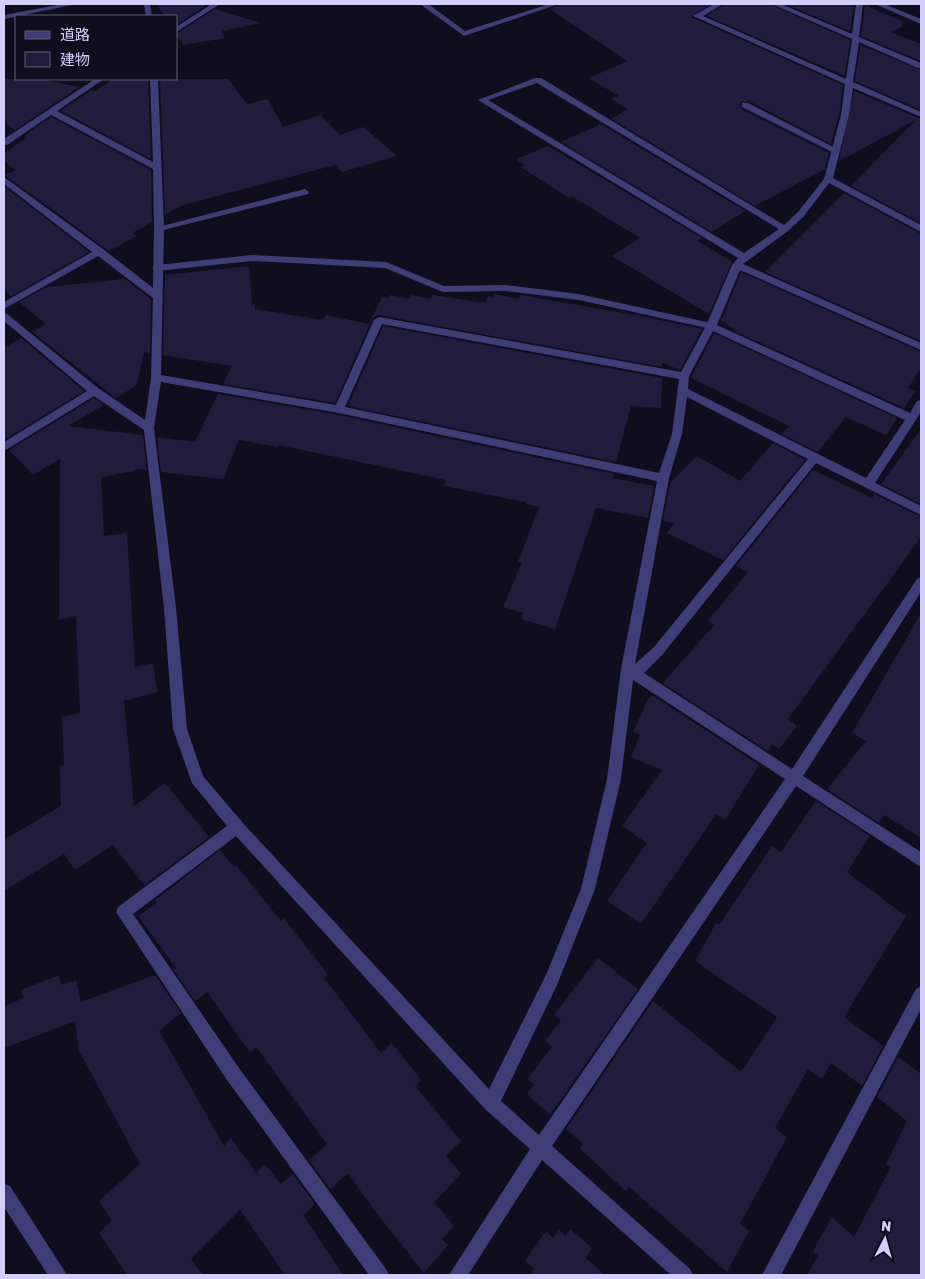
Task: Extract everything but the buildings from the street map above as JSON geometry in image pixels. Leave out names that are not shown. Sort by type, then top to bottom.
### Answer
[{"type":"street","points":[[4,17],[73,4]]},
{"type":"street","points":[[178,29],[216,4]]},
{"type":"street","points":[[424,4],[464,34],[555,4]]},
{"type":"street","points":[[719,4],[697,16],[921,115]]},
{"type":"street","points":[[776,4],[921,66]]},
{"type":"street","points":[[491,1103],[552,980],[588,889],[614,779],[663,478],[677,434],[684,376],[711,326],[740,261],[785,229],[801,214],[828,179],[837,151],[850,85],[860,4]]},
{"type":"street","points":[[879,4],[921,22]]},
{"type":"street","points":[[4,143],[50,110],[98,80]]},
{"type":"street","points":[[154,80],[159,228],[156,268],[158,297],[156,378],[149,428],[170,608],[180,729],[197,778],[237,827],[491,1103],[684,1275]]},
{"type":"street","points":[[785,229],[538,80],[482,100],[740,261],[921,347]]},
{"type":"street","points":[[745,105],[837,151]]},
{"type":"street","points":[[50,110],[157,168]]},
{"type":"street","points":[[828,179],[921,229]]},
{"type":"street","points":[[4,180],[100,251],[158,297]]},
{"type":"street","points":[[159,228],[305,192]]},
{"type":"street","points":[[4,306],[100,251]]},
{"type":"street","points":[[156,268],[252,258],[386,265],[443,289],[504,288],[579,297],[711,326],[910,418]]},
{"type":"street","points":[[4,316],[94,392],[149,428]]},
{"type":"street","points":[[339,409],[380,320],[684,376]]},
{"type":"street","points":[[156,378],[339,409],[663,478]]},
{"type":"street","points":[[683,391],[869,483],[921,511]]},
{"type":"street","points":[[4,447],[94,392]]},
{"type":"street","points":[[869,483],[921,404]]},
{"type":"street","points":[[631,671],[658,650],[815,457]]},
{"type":"street","points":[[458,1275],[540,1148],[794,778],[921,582]]},
{"type":"street","points":[[631,671],[921,860]]},
{"type":"street","points":[[237,827],[123,912],[233,1074],[380,1275]]},
{"type":"street","points":[[771,1275],[921,994]]},
{"type":"street","points":[[4,1192],[58,1275]]}]
